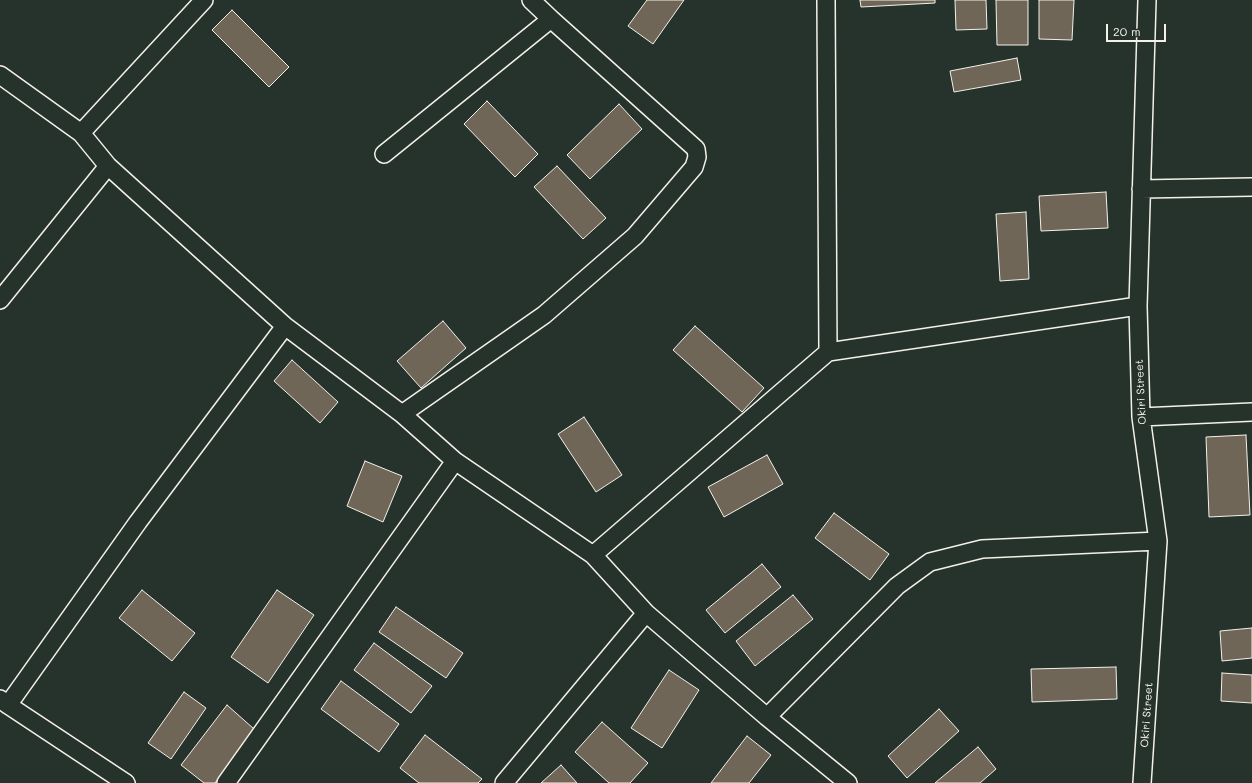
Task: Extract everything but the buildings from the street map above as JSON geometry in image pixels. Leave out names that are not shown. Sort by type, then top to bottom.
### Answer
[{"type":"street","points":[[81,134],[204,0]]},
{"type":"street","points":[[402,414],[544,315],[635,236],[694,167],[697,157],[696,148],[531,0]]},
{"type":"street","points":[[826,0],[828,352]]},
{"type":"street","name":"Okiri Street","points":[[1142,783],[1158,541],[1141,417],[1138,306],[1146,0]]},
{"type":"street","points":[[384,154],[551,19]]},
{"type":"street","points":[[0,75],[81,134],[108,166],[285,326],[402,414],[455,461],[593,555],[646,613],[767,717],[848,783]]},
{"type":"street","points":[[0,300],[108,166]]},
{"type":"street","points":[[1141,189],[1252,187]]},
{"type":"street","points":[[593,555],[828,352],[1138,306]]},
{"type":"street","points":[[126,783],[4,702],[285,326]]},
{"type":"street","points":[[1141,417],[1252,412]]},
{"type":"street","points":[[226,783],[455,461]]},
{"type":"street","points":[[767,717],[897,586],[930,562],[982,549],[1158,541]]},
{"type":"street","points":[[504,783],[646,613]]}]
